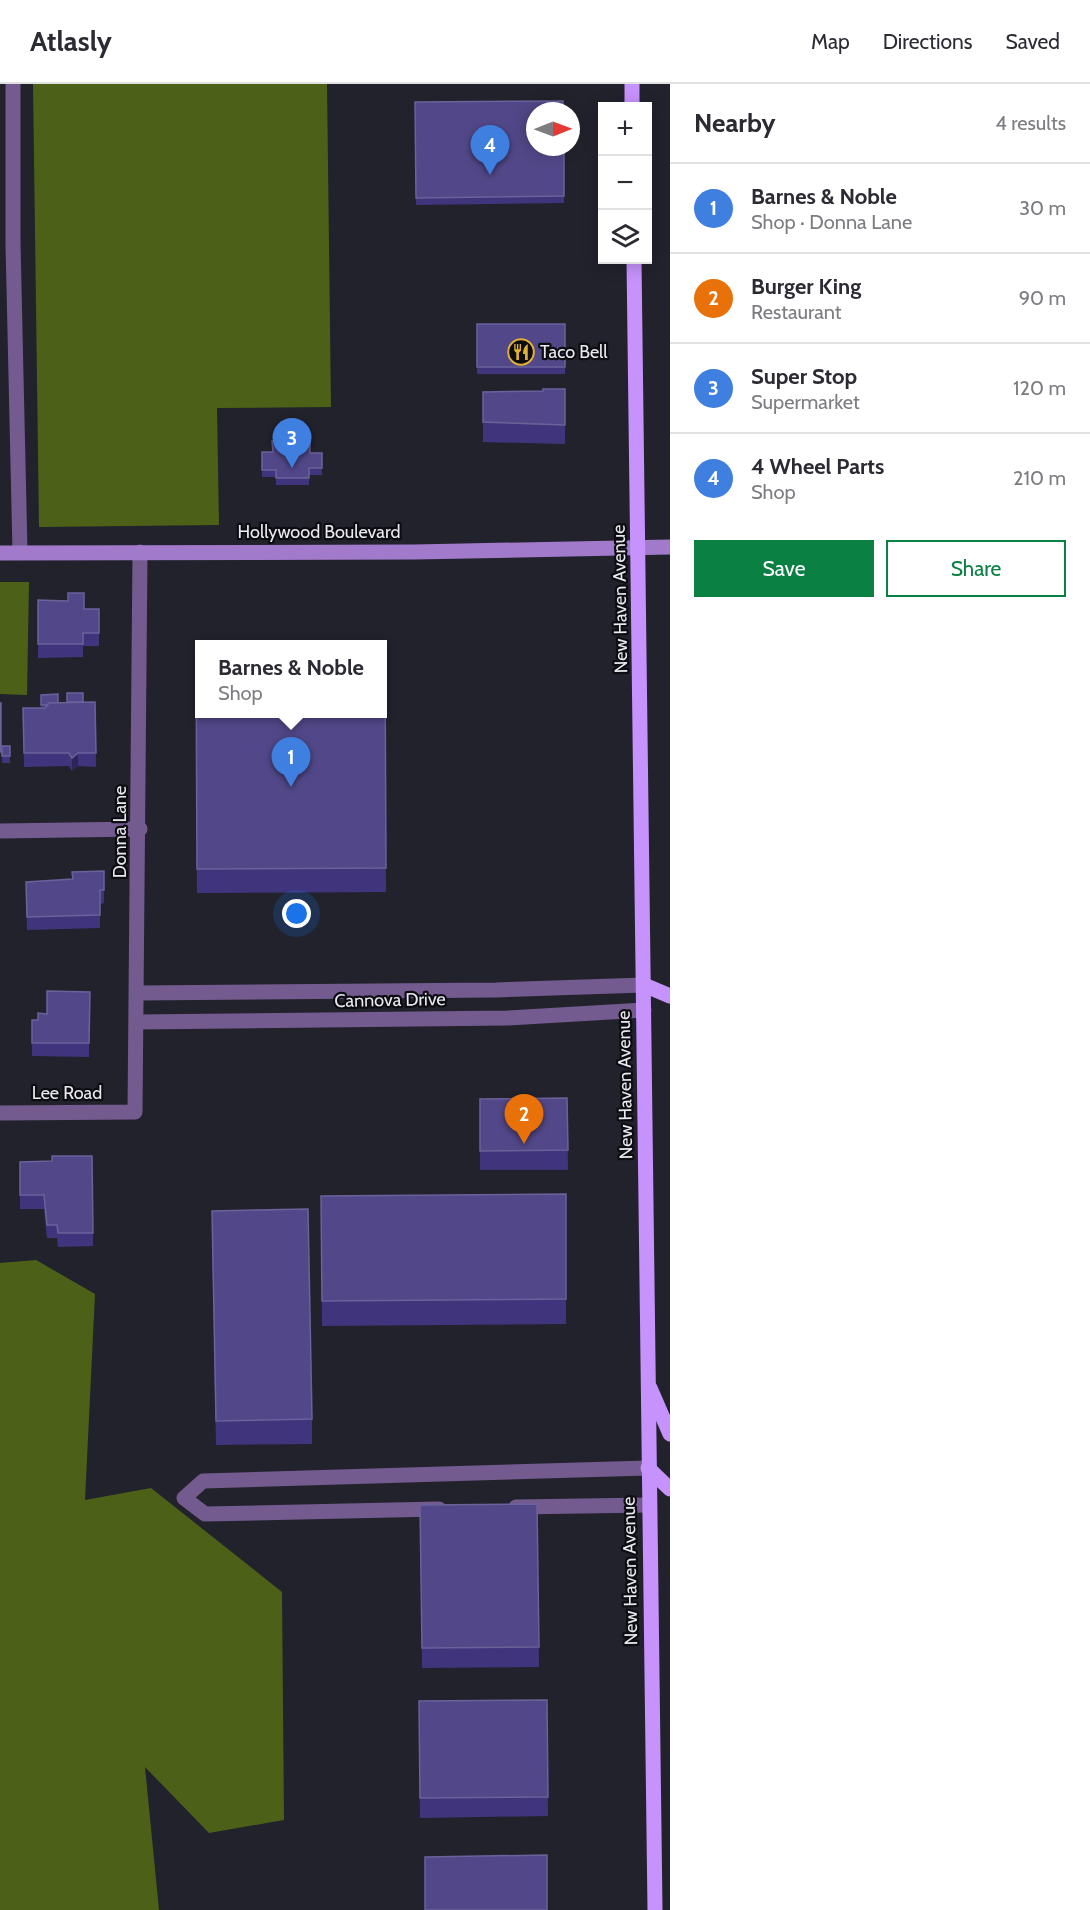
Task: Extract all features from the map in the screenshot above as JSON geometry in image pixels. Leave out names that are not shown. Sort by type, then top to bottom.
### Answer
[{"type":"main road","points":[[632,84],[632,102]]},
{"type":"main road","name":"New Haven Avenue","points":[[634,264],[655,1910]]},
{"type":"main road","points":[[644,985],[654,987],[670,996]]},
{"type":"main road","points":[[647,1380],[670,1434]]},
{"type":"main road","points":[[648,1468],[670,1489]]},
{"type":"street","points":[[13,84],[7,243],[20,552]]},
{"type":"street","name":"Hollywood Boulevard","points":[[0,553],[670,548]]},
{"type":"street","name":"Donna Lane","points":[[135,1112],[140,829],[140,552]]},
{"type":"street","points":[[0,831],[140,829]]},
{"type":"street","name":"Cannova Drive","points":[[138,993],[496,990],[644,985]]},
{"type":"street","name":"Cannova Drive","points":[[137,1022],[508,1018],[644,1010]]},
{"type":"street","name":"Lee Road","points":[[0,1113],[135,1112]]},
{"type":"street","points":[[456,1509],[205,1514],[184,1498],[203,1480],[648,1468]]},
{"type":"street","points":[[503,1508],[649,1505]]},
{"type":"green space","points":[[33,84],[327,84],[331,407],[217,408],[219,525],[39,527]]},
{"type":"green space","points":[[0,582],[29,582],[27,695],[0,694]]},
{"type":"green space","points":[[36,1260],[95,1294],[85,1500],[151,1488],[282,1592],[284,1820],[209,1833],[145,1767],[159,1910],[0,1910],[0,1263]]},
{"type":"building","points":[[563,101],[526,102],[526,156],[564,156],[564,196],[416,198],[415,102]]},
{"type":"building","name":"Taco Bell","points":[[477,324],[565,324],[565,367],[477,367]]},
{"type":"building","points":[[543,389],[565,389],[565,425],[483,422],[483,392],[543,391]]},
{"type":"building","points":[[272,441],[310,441],[310,453],[322,453],[322,468],[309,468],[309,478],[276,478],[276,470],[262,470],[262,452],[273,452]]},
{"type":"building","points":[[68,593],[84,593],[84,609],[99,609],[99,633],[83,633],[83,644],[38,644],[38,600],[68,601]]},
{"type":"building","points":[[67,693],[83,693],[83,702],[67,702]]},
{"type":"building","points":[[58,694],[58,703],[41,705],[41,695]]},
{"type":"building","points":[[95,702],[96,753],[78,753],[72,758],[69,753],[24,753],[23,708],[45,708],[49,703]]},
{"type":"building","points":[[1,703],[1,752],[0,752]]},
{"type":"building","points":[[196,718],[385,718],[386,868],[197,869]]},
{"type":"building","points":[[2,746],[10,746],[10,756],[2,756]]},
{"type":"building","points":[[104,871],[104,890],[100,890],[100,915],[27,917],[26,882],[73,879],[72,872]]},
{"type":"building","points":[[47,991],[90,992],[89,1043],[32,1043],[32,1020],[38,1020],[38,1013],[47,1014]]},
{"type":"building","points":[[567,1098],[568,1150],[480,1151],[480,1099]]},
{"type":"building","points":[[52,1156],[92,1156],[93,1233],[58,1233],[57,1225],[47,1225],[44,1195],[20,1195],[20,1162],[52,1161]]},
{"type":"building","points":[[566,1194],[566,1299],[322,1301],[321,1196]]},
{"type":"building","points":[[308,1209],[312,1419],[216,1421],[212,1211]]},
{"type":"building","points":[[537,1504],[539,1647],[422,1648],[420,1505]]},
{"type":"building","points":[[547,1700],[548,1797],[420,1798],[419,1701]]},
{"type":"building","points":[[547,1855],[547,1910],[425,1910],[425,1857]]},
{"type":"place","name":"4 Wheel Parts","points":[[490,175]]},
{"type":"place","name":"Taco Bell","points":[[521,352]]},
{"type":"place","name":"Super Stop","points":[[292,468]]},
{"type":"place","name":"Barnes & Noble","points":[[291,787]]},
{"type":"place","name":"Burger King","points":[[524,1144]]}]
